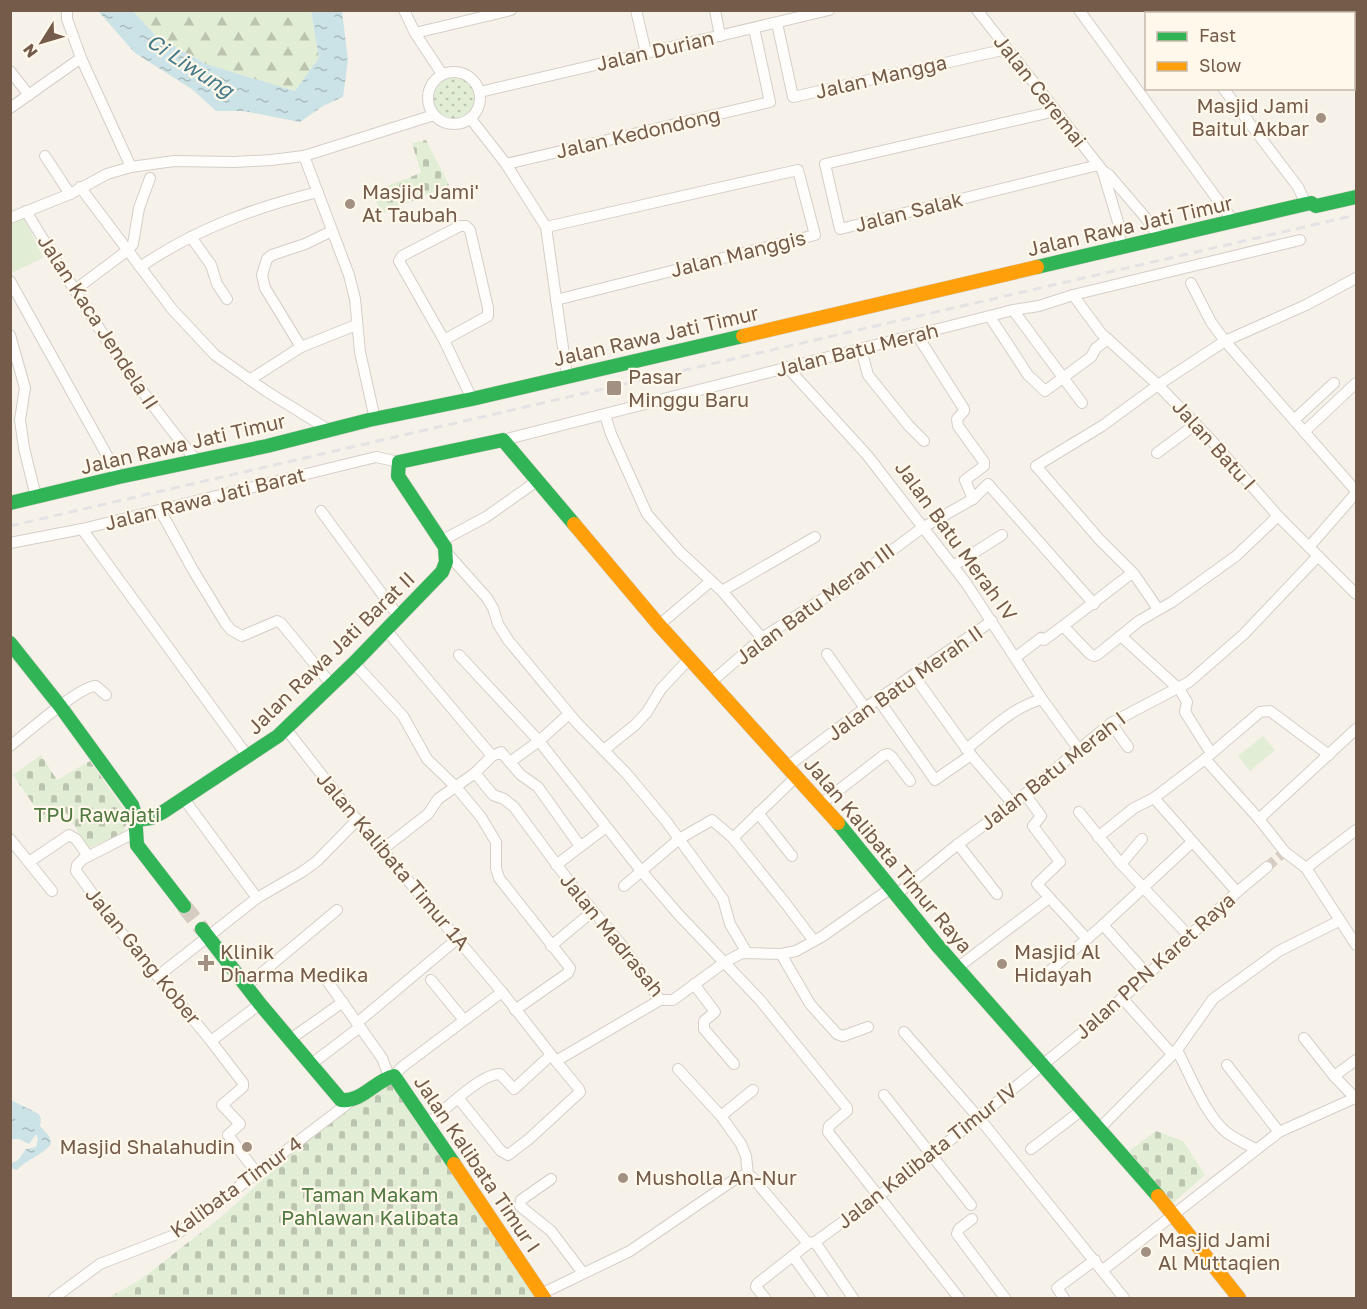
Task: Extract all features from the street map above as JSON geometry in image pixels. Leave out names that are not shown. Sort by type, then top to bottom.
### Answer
[{"type":"street","points":[[66,10],[81,58],[131,167]]},
{"type":"street","points":[[404,10],[415,33],[442,74]]},
{"type":"street","points":[[415,33],[511,10]]},
{"type":"street","points":[[636,10],[646,53]]},
{"type":"street","points":[[714,10],[720,36]]},
{"type":"street","name":"Jalan Durian","points":[[480,92],[754,28],[781,18],[829,10]]},
{"type":"street","name":"Jalan Ceremai","points":[[977,10],[1100,168],[1109,175],[1161,239]]},
{"type":"street","points":[[1079,10],[1234,222]]},
{"type":"street","name":"Jalan Mangga","points":[[781,18],[793,97],[1007,49]]},
{"type":"street","name":"Jalan Kedondong","points":[[506,164],[771,102],[754,28]]},
{"type":"street","points":[[10,108],[81,58]]},
{"type":"street","points":[[10,71],[29,94]]},
{"type":"street","points":[[10,218],[70,194],[107,174],[131,167],[174,161],[235,162],[304,156],[430,116],[452,125],[462,124],[471,119],[480,107],[480,92],[476,83],[470,76],[461,72],[442,74],[429,88],[430,116]]},
{"type":"street","points":[[1225,90],[1298,187],[1308,204]]},
{"type":"street","name":"Jalan Salak","points":[[1056,111],[825,164],[840,229],[1100,168]]},
{"type":"street","points":[[471,119],[506,164],[546,227],[567,376]]},
{"type":"street","points":[[45,156],[70,194]]},
{"type":"street","points":[[304,156],[349,275],[355,299],[360,352],[375,419]]},
{"type":"street","name":"Jalan Ceremai","points":[[1100,168],[1118,222],[1121,248]]},
{"type":"street","name":"Jalan Manggis","points":[[546,227],[798,170],[815,236],[556,300]]},
{"type":"street","points":[[76,289],[133,244],[139,208],[150,178]]},
{"type":"street","points":[[80,188],[172,309],[215,355],[266,392],[329,430]]},
{"type":"street","name":"Jalan Rawa Jati Timur","points":[[10,503],[116,471],[196,460],[267,446],[375,419],[472,399],[1234,222],[1308,204],[1315,199],[1356,189]]},
{"type":"street","points":[[140,267],[191,237],[251,210],[318,192]]},
{"type":"street","name":"Jalan Rawa Jati Timur","points":[[1308,204],[1316,206],[1356,197]]},
{"type":"street","name":"Jalan Kaca Jendela II","points":[[26,211],[102,333],[150,403],[196,460]]},
{"type":"street","points":[[444,340],[488,316],[470,230],[466,226],[460,226],[402,256],[399,261],[444,340],[472,399]]},
{"type":"street","points":[[302,347],[265,288],[262,275],[267,260],[272,255],[332,231]]},
{"type":"street","points":[[191,237],[211,265],[217,284],[227,299]]},
{"type":"street","name":"Jalan Batu Merah","points":[[605,415],[1012,310],[1039,306],[1074,295],[1300,240]]},
{"type":"street","points":[[1158,609],[1132,573],[1099,539],[1036,466],[1102,426],[1158,384],[1225,341],[1306,305],[1356,278]]},
{"type":"street","points":[[10,281],[116,471]]},
{"type":"street","points":[[1191,283],[1211,322],[1225,341],[1356,492],[1308,547]]},
{"type":"street","name":"Jalan Batu I","points":[[1074,295],[1108,339],[1158,384],[1278,516],[1356,594]]},
{"type":"street","points":[[1012,310],[1082,403]]},
{"type":"street","points":[[990,317],[1028,375],[1045,392],[1090,357],[1096,348],[1108,339]]},
{"type":"street","points":[[251,379],[302,347],[356,324]]},
{"type":"street","points":[[10,335],[25,388],[20,420],[36,497]]},
{"type":"street","points":[[917,335],[964,411],[957,419],[958,426],[984,462],[984,466],[965,480],[973,499]]},
{"type":"street","points":[[861,350],[868,375],[924,441]]},
{"type":"street","name":"Jalan Batu Merah IV","points":[[787,367],[867,455],[953,566],[1079,750]]},
{"type":"street","points":[[1294,420],[1334,383]]},
{"type":"street","points":[[1304,432],[1356,383]]},
{"type":"street","points":[[762,638],[722,591],[680,552],[647,514],[639,501],[605,415],[399,462],[398,476],[401,481],[444,547],[487,598],[508,640],[569,714],[642,792],[679,839],[723,899],[730,924],[746,951],[781,954],[796,951],[894,891]]},
{"type":"street","points":[[1157,453],[1196,424]]},
{"type":"street","name":"Jalan Kalibata Timur Raya","points":[[503,440],[659,626],[860,847],[957,968],[1174,1214],[1239,1299]]},
{"type":"street","name":"Jalan Rawa Jati Barat","points":[[10,543],[82,529],[376,457],[399,462]]},
{"type":"street","points":[[444,547],[537,481]]},
{"type":"street","name":"Jalan Batu Merah III","points":[[710,683],[762,638],[855,578],[922,528],[973,499],[988,484],[1094,604]]},
{"type":"street","points":[[160,510],[193,570],[231,630],[242,636],[274,621],[281,623],[331,684]]},
{"type":"street","points":[[321,511],[399,617]]},
{"type":"street","points":[[1063,626],[1094,656],[1236,556],[1278,516]]},
{"type":"street","points":[[82,529],[248,757]]},
{"type":"street","points":[[953,566],[1002,535]]},
{"type":"street","points":[[722,591],[815,537]]},
{"type":"street","name":"Jalan Rawa Jati Barat II","points":[[135,827],[184,799],[201,785],[248,757],[286,729],[387,630],[442,572],[446,562],[444,547]]},
{"type":"street","name":"Jalan Batu Merah I","points":[[894,891],[1013,804],[1111,723],[1189,682],[1244,634],[1318,556]]},
{"type":"street","points":[[1016,657],[1094,604],[1132,573]]},
{"type":"street","points":[[659,626],[711,581]]},
{"type":"street","name":"Jalan Batu Merah II","points":[[733,838],[758,813],[792,771],[864,708],[992,621]]},
{"type":"street","points":[[387,630],[492,756]]},
{"type":"street","points":[[1121,636],[1178,687],[1187,702],[1185,712],[1208,756],[1283,853],[1306,868],[1356,945]]},
{"type":"street","points":[[10,643],[60,706],[132,805],[140,851],[184,906]]},
{"type":"street","points":[[827,654],[864,708]]},
{"type":"street","points":[[459,655],[539,741],[605,828],[679,915],[760,1000],[847,1108],[847,1111],[829,1126],[828,1132],[958,1299]]},
{"type":"street","points":[[604,750],[635,725],[647,712],[661,689],[689,659]]},
{"type":"street","points":[[354,663],[403,717],[427,759],[456,787],[493,836],[497,848],[496,868],[499,878],[570,968],[570,971],[515,1010]]},
{"type":"street","points":[[914,676],[968,752],[1013,804]]},
{"type":"street","points":[[10,746],[60,706],[92,685],[99,687],[106,695]]},
{"type":"street","points":[[878,699],[935,780],[1009,714],[1027,703],[1042,699]]},
{"type":"street","points":[[1098,837],[1134,808],[1154,798],[1260,712],[1270,711],[1329,755]]},
{"type":"street","points":[[510,762],[539,741],[569,714]]},
{"type":"street","points":[[1111,723],[1128,747]]},
{"type":"street","name":"Jalan Kalibata Timur 1A","points":[[286,729],[580,1092],[508,1155],[501,1151],[459,1099]]},
{"type":"street","points":[[1258,819],[1356,729]]},
{"type":"street","points":[[382,849],[428,814],[438,800],[475,773],[492,756],[501,752],[520,775],[543,792],[580,846]]},
{"type":"street","points":[[822,803],[884,755],[888,754],[892,757],[910,781]]},
{"type":"street","name":"Jalan Madrasah","points":[[475,773],[493,795],[504,798],[514,807],[556,865],[620,943],[660,1000],[673,1000],[725,962],[746,951]]},
{"type":"street","points":[[1025,794],[1041,816],[1034,826],[1060,862],[1037,883],[1087,939]]},
{"type":"street","points":[[1154,798],[1191,843],[1237,892]]},
{"type":"street","points":[[184,799],[257,897]]},
{"type":"street","points":[[1079,812],[1143,889],[1189,936]]},
{"type":"street","points":[[758,813],[792,856]]},
{"type":"street","points":[[158,976],[206,933],[210,934],[257,897],[317,861],[357,819]]},
{"type":"street","points":[[624,886],[679,839],[712,820],[733,838],[814,941]]},
{"type":"street","name":"Jalan Gang Kober","points":[[135,827],[88,856],[77,865],[77,874],[116,926],[243,1083],[243,1087],[222,1105],[240,1124],[228,1135],[256,1172]]},
{"type":"street","points":[[556,865],[605,828]]},
{"type":"street","points":[[1306,868],[1356,830]]},
{"type":"street","points":[[29,862],[69,835],[76,839],[88,856]]},
{"type":"street","points":[[10,839],[52,891]]},
{"type":"street","points":[[1121,864],[1142,839]]},
{"type":"street","points":[[1046,974],[1103,926],[1191,843]]},
{"type":"street","points":[[958,844],[997,894]]},
{"type":"street","points":[[848,856],[860,847]]},
{"type":"street","name":"Jalan PPN Karet Raya","points":[[1042,1065],[1123,999],[1147,974],[1267,867]]},
{"type":"street","points":[[957,968],[1049,898]]},
{"type":"street","points":[[248,988],[251,982],[337,910]]},
{"type":"street","points":[[551,945],[593,911]]},
{"type":"street","points":[[1099,1129],[1175,1052],[1213,999],[1279,951],[1339,921]]},
{"type":"street","points":[[1103,926],[1147,974]]},
{"type":"street","points":[[206,933],[310,1065],[341,1100],[351,1101]]},
{"type":"street","points":[[310,1065],[457,939]]},
{"type":"street","points":[[781,954],[810,1004],[837,1034],[843,1036],[868,1027]]},
{"type":"street","points":[[323,975],[382,1058],[391,1076],[501,992]]},
{"type":"street","points":[[431,980],[464,1020]]},
{"type":"street","points":[[694,984],[715,1012],[704,1020],[702,1024],[704,1029],[734,1064]]},
{"type":"street","points":[[1123,999],[1175,1052],[1218,1123],[1229,1134],[1256,1149]]},
{"type":"street","points":[[426,1125],[459,1099],[477,1081],[493,1074],[500,1074],[514,1089],[553,1058],[660,1000]]},
{"type":"street","points":[[289,1040],[343,1002]]},
{"type":"street","points":[[211,1041],[260,1004]]},
{"type":"street","points":[[904,1032],[978,1117],[1124,1299]]},
{"type":"street","points":[[1103,1270],[1279,1132],[1356,1098],[1334,1076],[1304,1038]]},
{"type":"street","points":[[1334,1076],[1356,1060]]},
{"type":"street","name":"Jalan Kalibata Timur IV","points":[[765,1299],[756,1287],[757,1284],[812,1242],[878,1198],[1042,1065]]},
{"type":"street","points":[[1227,1065],[1279,1132]]},
{"type":"street","points":[[678,1069],[721,1116],[745,1150],[748,1175],[812,1242],[853,1298]]},
{"type":"street","name":"Jalan Kalibata Timur I","points":[[351,1101],[391,1076],[397,1079],[542,1296]]},
{"type":"street","points":[[721,1116],[753,1090]]},
{"type":"street","points":[[884,1095],[971,1205]]},
{"type":"street","name":"Kalibata Timur 4","points":[[54,1299],[100,1264],[177,1234],[351,1101]]},
{"type":"street","points":[[1031,1149],[1082,1110]]},
{"type":"street","points":[[542,1296],[583,1273],[630,1251],[738,1177],[748,1175]]},
{"type":"street","points":[[551,1179],[521,1200],[520,1206],[551,1231],[583,1273]]},
{"type":"street","points":[[972,1219],[958,1230],[957,1234],[1005,1299]]},
{"type":"street","points":[[793,1256],[823,1299]]},
{"type":"street","points":[[1064,1299],[1057,1288],[1095,1260]]},
{"type":"green space","points":[[133,11],[311,11],[319,58],[295,91],[206,64],[155,35]]},
{"type":"green space","points":[[449,72],[459,72],[473,79],[480,98],[473,117],[459,124],[449,124],[439,120],[432,113],[428,103],[428,93],[432,83],[439,76]]},
{"type":"green space","points":[[426,140],[449,185],[382,214],[371,192],[421,173],[412,143]]},
{"type":"green space","points":[[23,215],[43,258],[11,273],[11,221]]},
{"type":"green space","points":[[1263,736],[1275,750],[1250,771],[1238,756]]},
{"type":"green space","name":"TPU Rawajati","points":[[41,755],[57,780],[90,761],[129,817],[123,833],[89,848],[64,810],[44,820],[13,775]]},
{"type":"green space","name":"Taman Makam Pahlawan Kalibata","points":[[389,1076],[542,1298],[108,1298],[140,1280],[221,1217],[351,1101]]},
{"type":"green space","points":[[1156,1131],[1183,1141],[1205,1175],[1173,1203],[1129,1151]]},
{"type":"water","name":"Ci Liwung","points":[[98,11],[133,11],[155,35],[206,64],[295,91],[319,58],[311,11],[342,11],[348,60],[343,97],[323,106],[300,122],[243,111],[216,111],[193,90],[135,53]]},
{"type":"water","points":[[11,1100],[39,1114],[40,1126],[49,1136],[51,1144],[17,1170],[11,1168],[11,1164],[18,1160],[26,1149],[36,1147],[38,1139],[36,1134],[29,1144],[19,1139],[13,1139],[11,1142]]},
{"type":"tunnel","points":[[1267,867],[1281,855]]},
{"type":"tunnel","points":[[184,906],[202,929]]},
{"type":"railway","points":[[10,526],[1356,215]]},
{"type":"traffic: fast","points":[[1037,267],[1306,204],[1311,203],[1316,206],[1356,197]]},
{"type":"traffic: fast","points":[[10,503],[743,336]]},
{"type":"traffic: fast","points":[[136,820],[151,818],[163,812],[278,736],[354,663],[442,572],[446,562],[445,547],[398,476],[399,462],[503,440],[574,524]]},
{"type":"traffic: fast","points":[[10,643],[60,706],[132,805],[137,845],[184,906]]},
{"type":"traffic: fast","points":[[838,823],[937,945],[1158,1196]]},
{"type":"traffic: fast","points":[[202,929],[260,1004],[341,1100],[356,1098],[380,1082],[394,1076],[454,1164]]},
{"type":"traffic: slow","points":[[743,336],[1037,267]]},
{"type":"traffic: slow","points":[[574,524],[659,625],[838,823]]},
{"type":"traffic: slow","points":[[454,1164],[544,1298]]},
{"type":"traffic: slow","points":[[1158,1196],[1239,1298]]},
{"type":"place","name":"Masjid Jami Baitul Akbar","points":[[1321,118]]},
{"type":"place","name":"Masjid Jami' At Taubah","points":[[350,204]]},
{"type":"place","name":"Pasar Minggu Baru","points":[[614,388]]},
{"type":"place","name":"Klinik Dharma Medika","points":[[206,963]]},
{"type":"place","name":"Masjid Al Hidayah","points":[[1002,964]]},
{"type":"place","name":"Masjid Shalahudin","points":[[247,1147]]},
{"type":"place","name":"Musholla An-Nur","points":[[623,1178]]},
{"type":"place","name":"Masjid Jami Al Muttaqien","points":[[1146,1252]]}]
